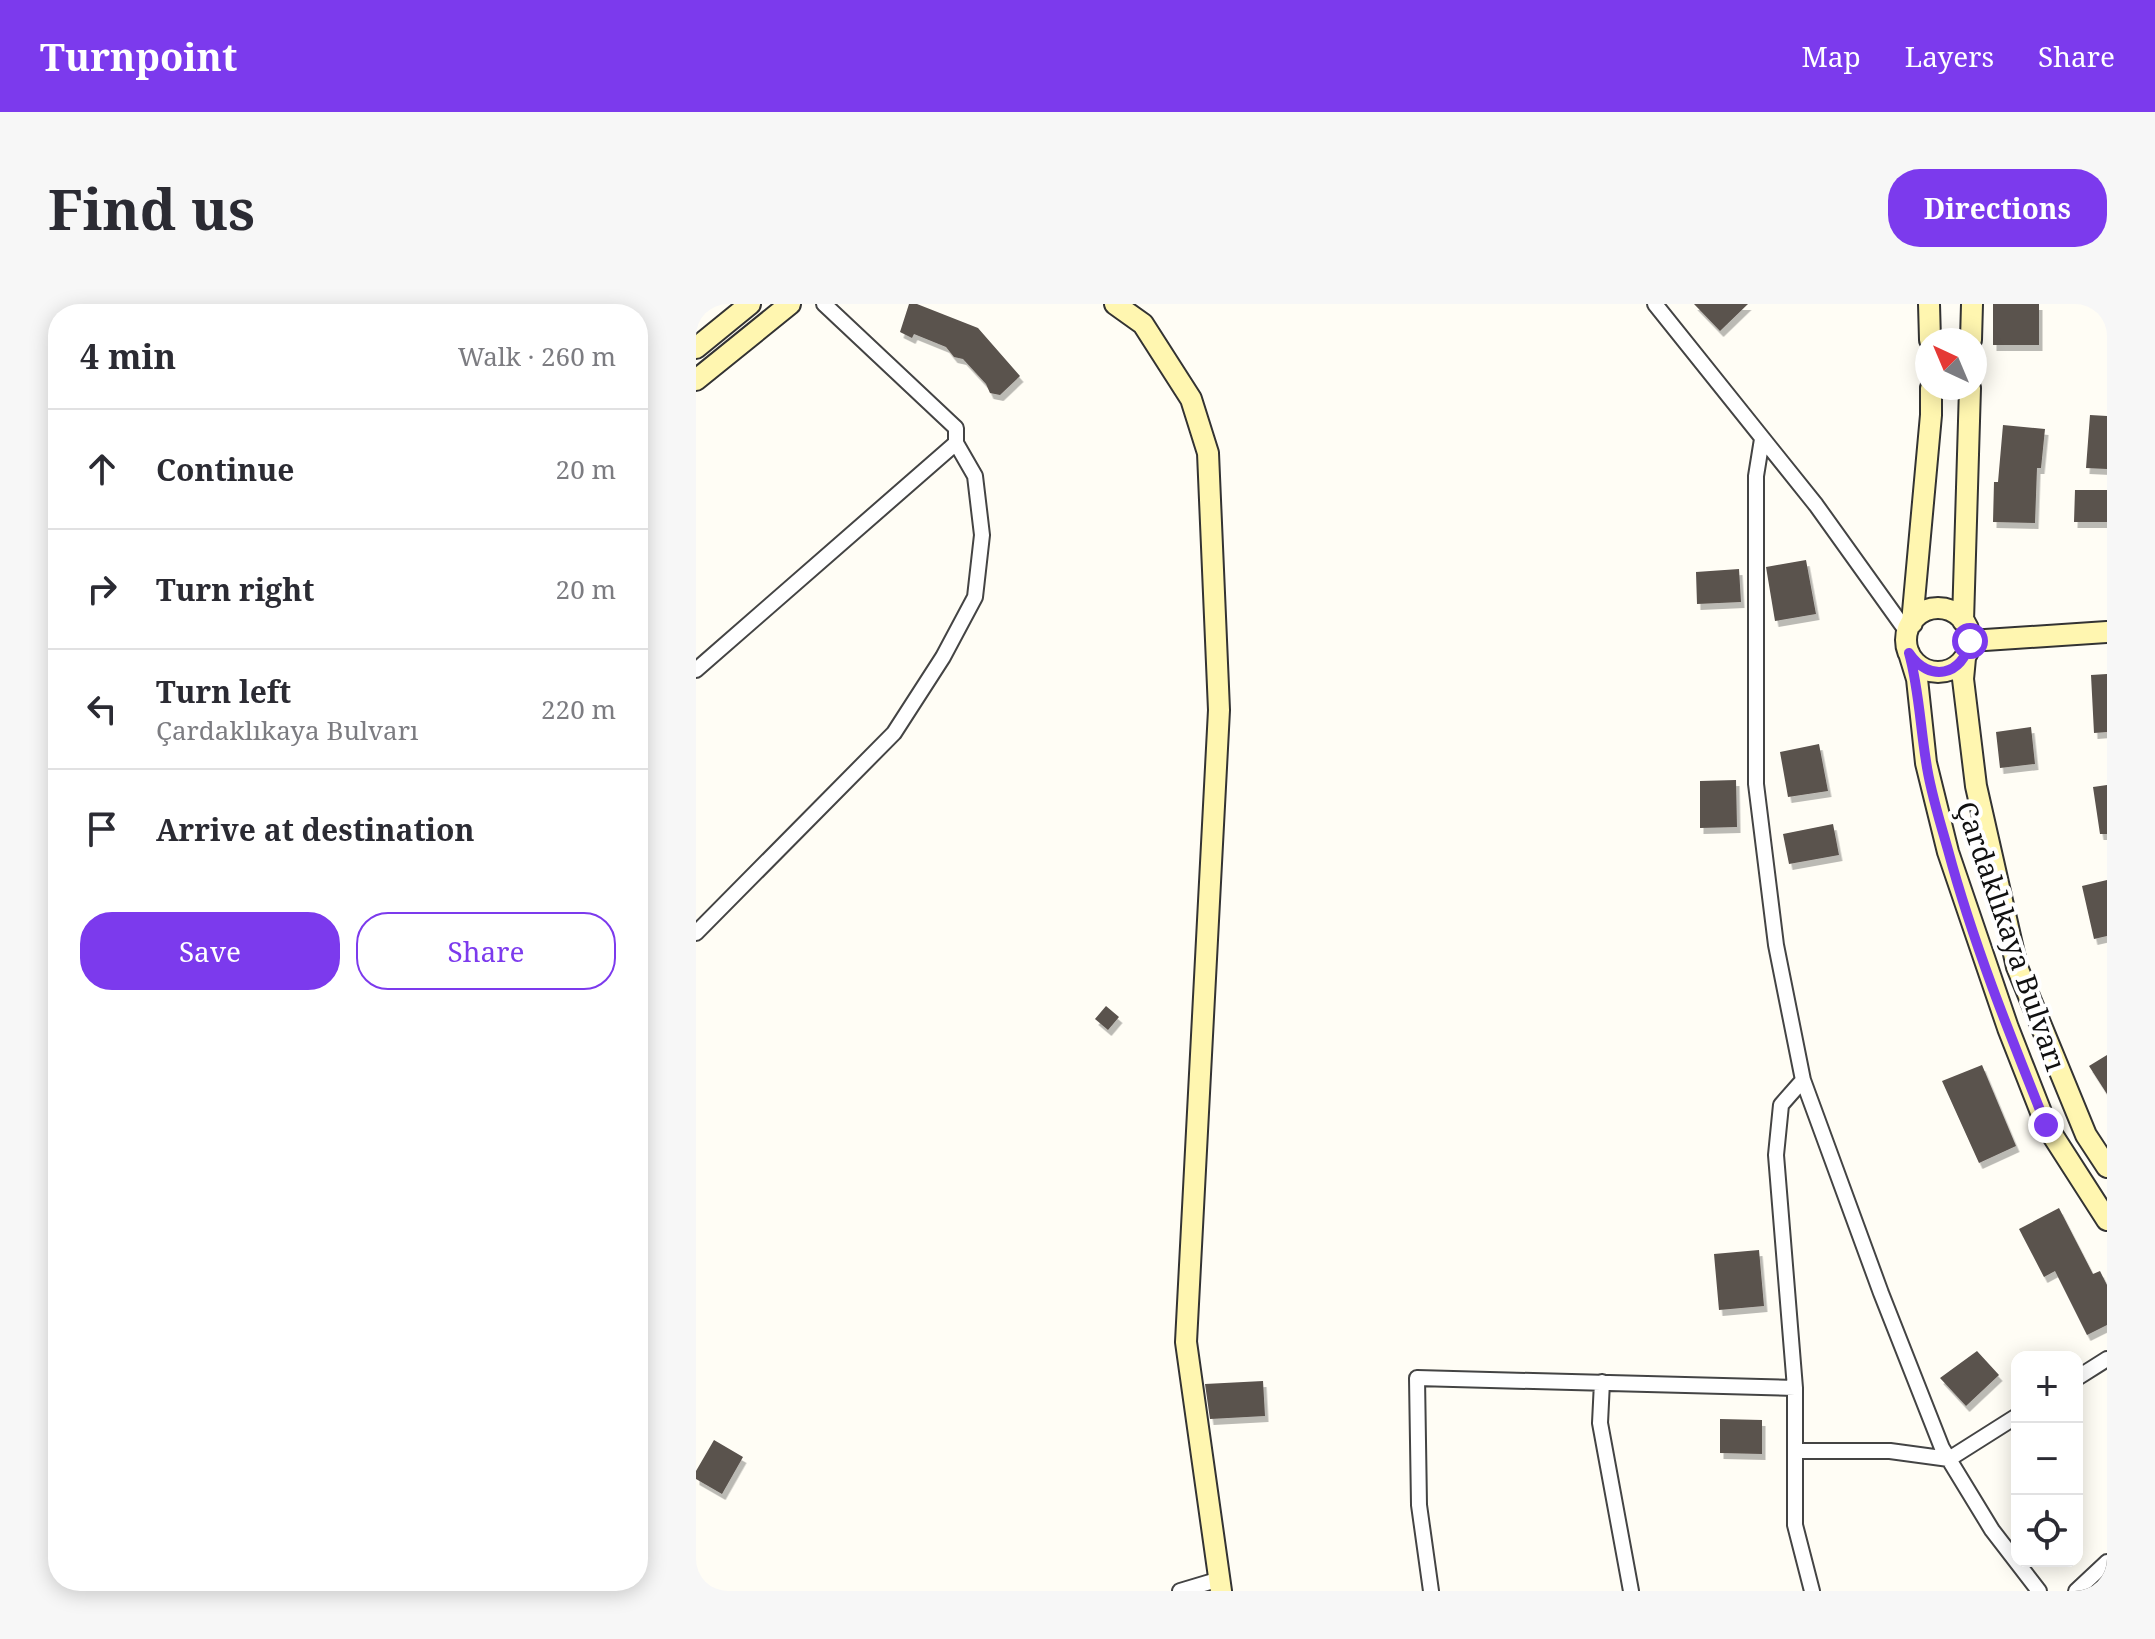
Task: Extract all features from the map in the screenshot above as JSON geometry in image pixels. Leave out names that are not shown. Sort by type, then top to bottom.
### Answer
[{"type":"main road","points":[[696,348],[750,304]]},
{"type":"main road","points":[[696,380],[790,304]]},
{"type":"main road","points":[[1115,304],[1143,324],[1191,399],[1208,453],[1219,710],[1186,1342],[1220,1585]]},
{"type":"main road","points":[[1929,304],[1930,328]]},
{"type":"main road","points":[[1971,328],[1972,304]]},
{"type":"main road","points":[[1931,400],[1909,653],[1923,668],[1932,672],[1952,669],[1967,650],[2107,632]]},
{"type":"main road","points":[[1967,650],[1963,621],[1970,400]]},
{"type":"main road","points":[[1909,627],[1927,610],[1937,608],[1956,614],[1963,621]]},
{"type":"main road","name":"Çardaklıkaya Bulvarı","points":[[1967,650],[1963,679],[1976,786],[2017,967],[2086,1135],[2107,1167]]},
{"type":"main road","name":"Çardaklıkaya Bulvarı","points":[[1909,653],[1917,679],[1926,763],[1944,838],[1993,986],[2046,1125],[2107,1220]]},
{"type":"street","points":[[697,931],[894,733],[943,657],[975,597],[982,535],[975,476],[956,443],[956,428],[824,304]]},
{"type":"street","points":[[1655,304],[1909,627]]},
{"type":"street","points":[[1762,439],[1756,476],[1756,784],[1776,945],[1803,1080],[1942,1448],[1992,1530],[2039,1591]]},
{"type":"street","points":[[696,670],[956,443]]},
{"type":"street","points":[[1803,1080],[1781,1105],[1776,1155],[1795,1388],[1795,1525],[1812,1591]]},
{"type":"street","points":[[2083,1374],[2107,1359]]},
{"type":"street","points":[[1431,1591],[1419,1505],[1417,1378],[1795,1388]]},
{"type":"street","points":[[1602,1382],[1600,1423],[1631,1591]]},
{"type":"street","points":[[1795,1451],[1890,1451],[1949,1459],[2011,1420]]},
{"type":"street","points":[[2076,1591],[2107,1562]]},
{"type":"street","points":[[1180,1591],[1220,1585]]},
{"type":"building","points":[[909,304],[917,304],[978,328],[1020,376],[1000,395],[990,393],[986,384],[963,359],[954,357],[946,347],[914,334],[912,338],[900,332]]},
{"type":"building","points":[[1694,304],[1748,304],[1720,331]]},
{"type":"building","points":[[1993,304],[2039,304],[2039,345],[1993,345]]},
{"type":"building","points":[[2090,415],[2107,416],[2107,469],[2086,468]]},
{"type":"building","points":[[2003,425],[2045,429],[2041,468],[2037,468],[2035,523],[1993,522],[1994,482],[1998,482]]},
{"type":"building","points":[[2075,490],[2107,490],[2107,522],[2074,522]]},
{"type":"building","points":[[1806,560],[1816,614],[1775,621],[1766,567]]},
{"type":"building","points":[[1739,569],[1741,602],[1697,604],[1696,572]]},
{"type":"building","points":[[2107,674],[2107,732],[2094,733],[2091,675]]},
{"type":"building","points":[[2031,727],[2035,764],[2000,768],[1996,732]]},
{"type":"building","points":[[1819,744],[1828,791],[1788,797],[1780,752]]},
{"type":"building","points":[[1736,780],[1737,827],[1700,828],[1700,781]]},
{"type":"building","points":[[2107,785],[2107,834],[2100,834],[2093,787]]},
{"type":"building","points":[[1833,824],[1839,855],[1789,864],[1783,834]]},
{"type":"building","points":[[2107,880],[2107,936],[2094,939],[2082,886]]},
{"type":"building","points":[[1106,1006],[1119,1017],[1108,1030],[1095,1019]]},
{"type":"building","points":[[2107,1055],[2107,1094],[2089,1066]]},
{"type":"building","points":[[1982,1065],[2016,1146],[1979,1163],[1942,1081]]},
{"type":"building","points":[[2059,1208],[2093,1274],[2100,1271],[2107,1285],[2107,1325],[2087,1335],[2055,1271],[2044,1277],[2019,1229]]},
{"type":"building","points":[[1759,1250],[1764,1306],[1719,1310],[1714,1254]]},
{"type":"building","points":[[1977,1351],[1999,1375],[1966,1406],[1940,1378]]},
{"type":"building","points":[[1263,1381],[1265,1416],[1210,1419],[1205,1384]]},
{"type":"building","points":[[1720,1419],[1762,1420],[1762,1454],[1720,1453]]},
{"type":"building","points":[[714,1440],[743,1457],[722,1494],[696,1479],[696,1471]]},
{"type":"route","points":[[1970,641],[1965,658],[1952,669],[1942,672],[1923,668],[1909,653],[1917,679],[1926,763],[1948,852],[1978,944],[2046,1125]]}]
